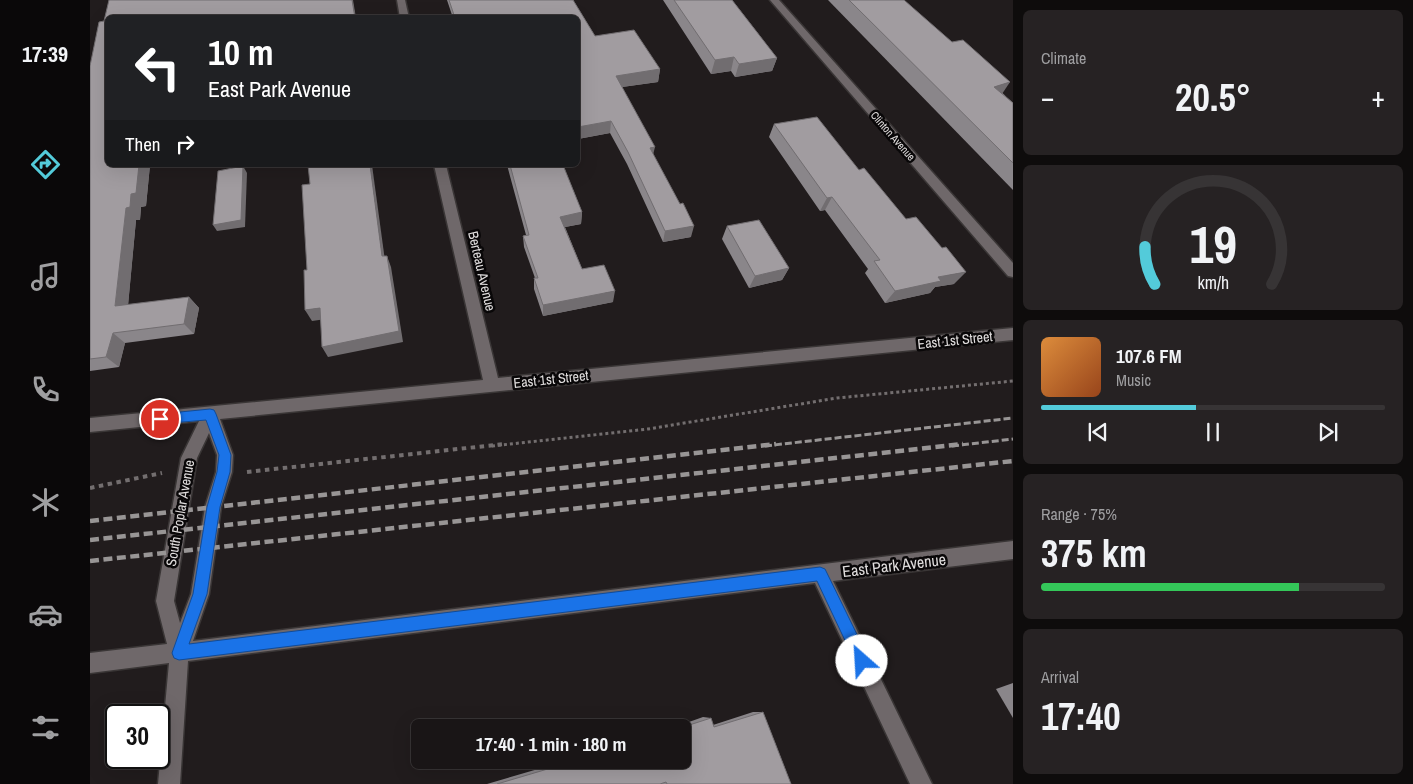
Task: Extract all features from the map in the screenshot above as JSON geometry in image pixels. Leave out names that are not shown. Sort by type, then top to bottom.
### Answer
[{"type":"street","points":[[401,0],[404,15]]},
{"type":"street","name":"Clinton Avenue","points":[[774,0],[1013,272]]},
{"type":"street","name":"Berteau Avenue","points":[[440,167],[492,385]]},
{"type":"street","name":"East 1st Street","points":[[90,425],[1013,334]]},
{"type":"street","name":"South Poplar Avenue","points":[[169,784],[179,653],[200,594],[213,507],[224,472],[225,455],[210,414]]},
{"type":"street","name":"South Poplar Avenue","points":[[179,653],[165,601],[189,458],[210,414]]},
{"type":"street","name":"East Park Avenue","points":[[90,664],[1013,550]]},
{"type":"street","points":[[820,574],[921,784]]},
{"type":"path","points":[[224,472],[255,473],[648,429],[837,398],[1013,381]]},
{"type":"path","points":[[90,488],[152,474],[187,469]]},
{"type":"building","points":[[109,0],[352,0],[354,15],[105,15]]},
{"type":"building","points":[[449,0],[573,0],[595,36],[634,30],[660,69],[616,76],[655,147],[650,148],[680,204],[683,203],[694,226],[665,231],[628,152],[611,121],[580,127],[580,15],[454,15]]},
{"type":"building","points":[[674,0],[732,0],[777,58],[739,64],[734,57],[715,60]]},
{"type":"building","points":[[849,0],[904,0],[952,42],[963,40],[1010,82],[994,87],[1013,103],[1013,163]]},
{"type":"building","points":[[105,17],[105,167],[139,167],[136,193],[131,194],[130,207],[126,208],[115,306],[189,297],[184,324],[113,333],[106,357],[90,359],[90,66],[99,22],[104,21]]},
{"type":"building","points":[[817,117],[859,170],[864,168],[906,219],[916,217],[942,248],[946,247],[966,272],[938,277],[941,281],[895,291],[874,261],[880,260],[832,197],[827,198],[774,124]]},
{"type":"building","points":[[243,167],[241,220],[213,225],[218,171]]},
{"type":"building","points":[[308,167],[370,167],[382,256],[387,256],[399,331],[322,347],[320,308],[305,310],[304,270],[307,270],[302,185],[310,184]]},
{"type":"building","points":[[511,167],[564,167],[582,212],[560,217],[582,269],[604,265],[615,291],[543,305],[534,278],[538,278],[523,236],[529,235]]},
{"type":"building","points":[[759,220],[789,268],[755,276],[727,226]]},
{"type":"building","points":[[763,712],[791,784],[667,784],[666,782],[660,784],[497,784],[548,769],[691,769],[691,724],[711,718],[714,727]]},
{"type":"railway","points":[[765,446],[1013,418]]},
{"type":"railway","points":[[952,446],[1013,439]]},
{"type":"railway","points":[[90,521],[776,444]]},
{"type":"railway","points":[[90,540],[963,444]]},
{"type":"railway","points":[[90,561],[1013,461]]},
{"type":"route","points":[[160,419],[210,414],[225,455],[224,472],[213,507],[200,594],[179,653],[820,574],[862,661]]}]
